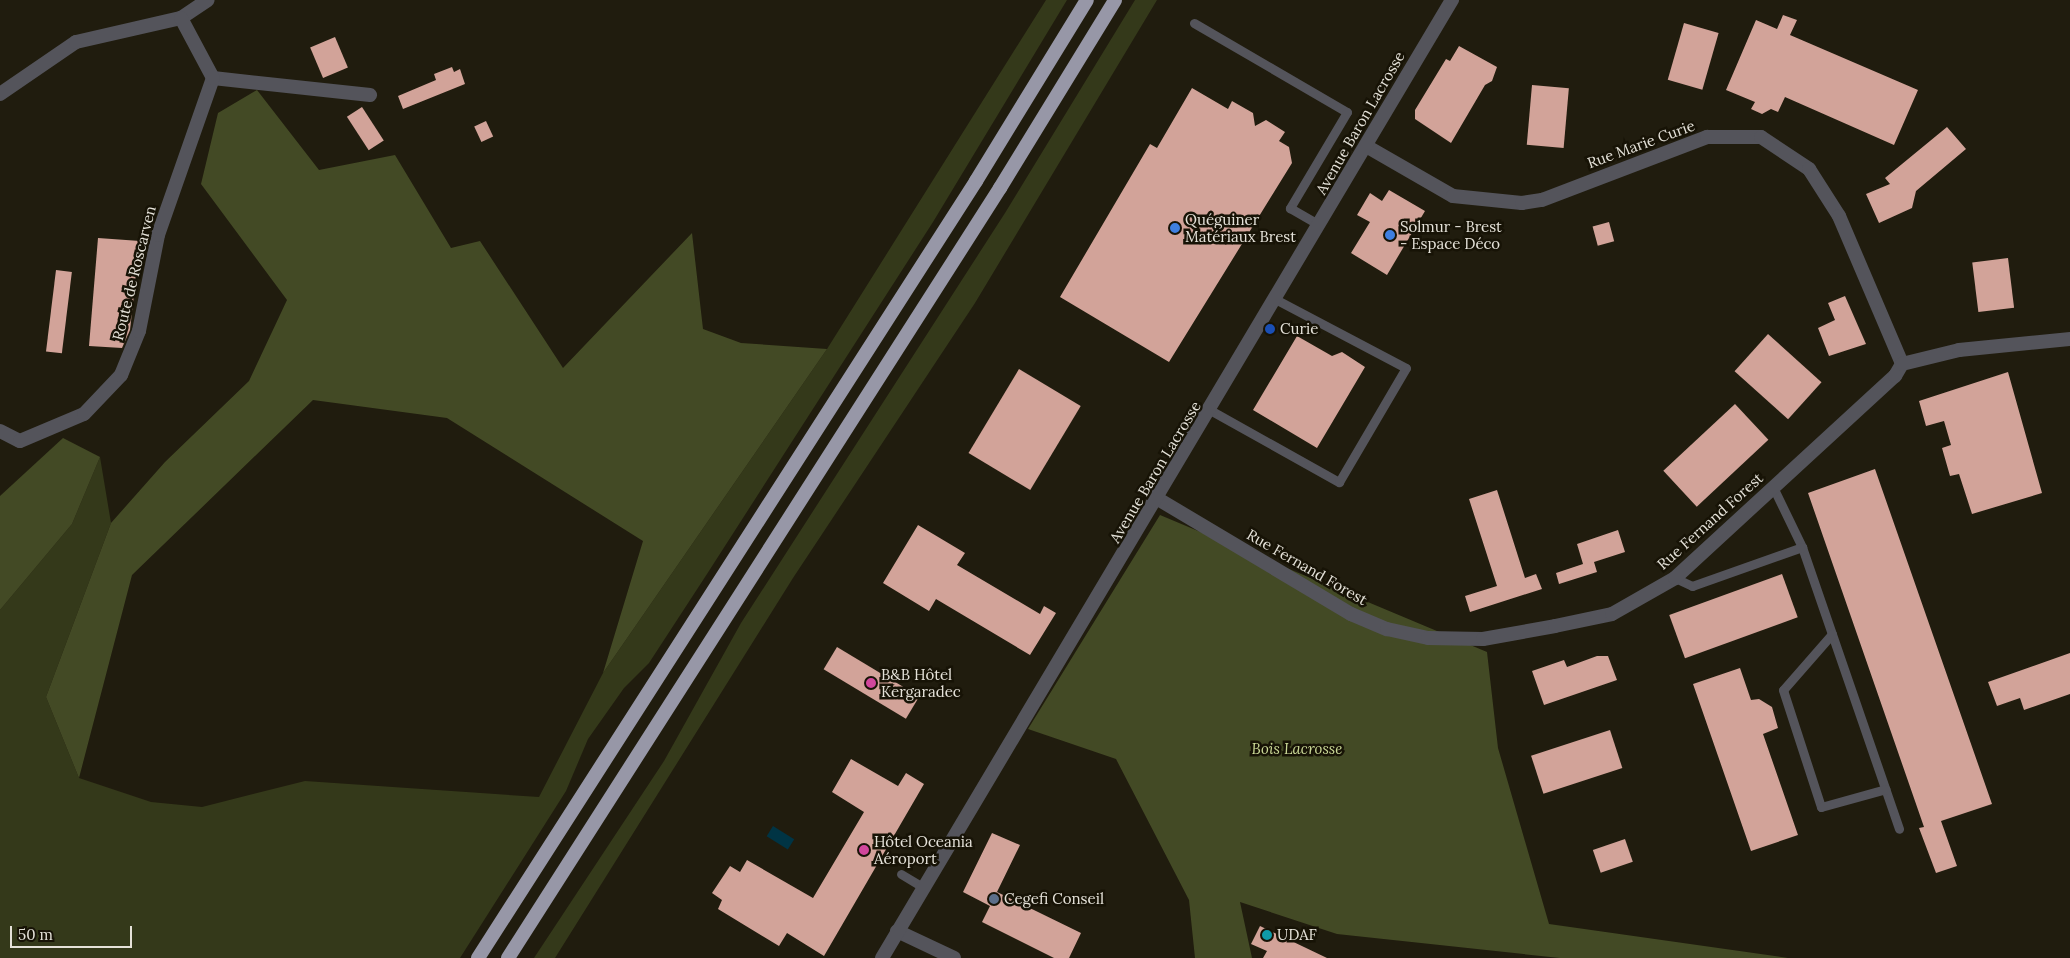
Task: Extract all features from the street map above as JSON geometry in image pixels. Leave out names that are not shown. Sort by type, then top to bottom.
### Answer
[{"type":"highway","points":[[478,958],[976,181],[1087,0]]},
{"type":"highway","points":[[508,958],[995,197],[1115,0]]},
{"type":"street","points":[[0,94],[76,42],[181,18],[208,0]]},
{"type":"street","name":"Avenue Baron Lacrosse","points":[[882,958],[1158,498],[1452,0]]},
{"type":"street","points":[[181,18],[213,78],[370,95]]},
{"type":"street","name":"Route de Roscarven","points":[[0,431],[20,440],[84,414],[121,375],[139,332],[158,235],[213,78]]},
{"type":"street","name":"Rue Marie Curie","points":[[1366,146],[1453,196],[1522,203],[1542,200],[1707,136],[1761,137],[1809,169],[1840,216],[1902,364]]},
{"type":"street","points":[[1902,364],[1959,350],[2070,338]]},
{"type":"street","name":"Rue Fernand Forest","points":[[1158,498],[1351,614],[1387,629],[1428,638],[1483,639],[1612,614],[1675,578],[1895,376],[1902,364]]},
{"type":"street","points":[[897,931],[954,958]]},
{"type":"lane","points":[[1194,24],[1347,112],[1290,208],[1319,225]]},
{"type":"lane","points":[[1210,410],[1339,482],[1406,368],[1275,299]]},
{"type":"lane","points":[[1773,487],[1802,548],[1899,829]]},
{"type":"lane","points":[[1675,578],[1692,586],[1802,548]]},
{"type":"lane","points":[[1832,634],[1783,690],[1821,807],[1886,789]]},
{"type":"lane","points":[[901,874],[923,887]]},
{"type":"green space","points":[[1046,0],[1067,0],[933,222],[707,574],[649,663],[624,688],[588,739],[566,791],[460,958],[0,958],[0,610],[72,524],[100,457],[111,523],[46,697],[79,778],[151,802],[202,807],[305,781],[539,797],[603,673],[827,349]]},
{"type":"green space","points":[[1135,0],[1157,0],[975,303],[793,578],[555,958],[534,958],[664,761],[741,623],[1005,213]]},
{"type":"green space","points":[[257,90],[319,170],[395,155],[451,248],[480,241],[563,368],[692,233],[703,329],[741,343],[827,349],[603,673],[643,541],[447,418],[313,400],[132,575],[79,778],[46,697],[111,523],[165,462],[249,381],[287,300],[201,184],[218,113]]},
{"type":"green space","points":[[63,438],[100,457],[72,524],[0,610],[0,496]]},
{"type":"green space","name":"Bois Lacrosse","points":[[1160,515],[1487,652],[1498,748],[1549,924],[1788,958],[1560,958],[1337,934],[1240,902],[1252,958],[1195,958],[1189,900],[1116,759],[1028,729]]},
{"type":"water","points":[[773,826],[794,839],[788,849],[767,836]]},
{"type":"building","points":[[1783,15],[1797,20],[1790,35],[1918,90],[1894,145],[1785,97],[1778,112],[1771,109],[1762,114],[1751,109],[1755,102],[1726,90],[1756,20],[1777,29]]},
{"type":"building","points":[[1684,23],[1719,33],[1702,90],[1668,80]]},
{"type":"building","points":[[335,37],[348,67],[323,78],[310,48]]},
{"type":"building","points":[[1459,46],[1497,67],[1492,81],[1485,85],[1451,143],[1415,119],[1415,110],[1446,59],[1450,61]]},
{"type":"building","points":[[452,67],[454,72],[460,69],[465,84],[403,109],[398,96],[436,80],[434,74]]},
{"type":"building","points":[[1532,85],[1569,88],[1564,148],[1527,145]]},
{"type":"building","name":"Quéguiner Matériaux Brest","points":[[1192,88],[1228,109],[1232,101],[1253,113],[1255,126],[1266,120],[1285,132],[1279,141],[1289,147],[1292,163],[1169,362],[1060,297],[1150,144],[1157,148]]},
{"type":"building","points":[[362,107],[384,141],[369,150],[347,117]]},
{"type":"building","points":[[486,121],[493,136],[481,142],[474,126]]},
{"type":"building","points":[[1947,127],[1966,149],[1916,191],[1912,208],[1879,223],[1866,194],[1890,184],[1885,178]]},
{"type":"building","points":[[1389,190],[1425,211],[1387,275],[1351,253],[1370,222],[1357,215],[1370,193],[1382,201]]},
{"type":"building","points":[[1609,222],[1614,241],[1598,246],[1593,226]]},
{"type":"building","points":[[98,238],[140,241],[130,330],[122,348],[89,346]]},
{"type":"building","points":[[2008,258],[2014,308],[1978,312],[1972,262]]},
{"type":"building","points":[[56,270],[72,272],[62,353],[46,351]]},
{"type":"building","points":[[1845,296],[1866,344],[1829,356],[1818,328],[1835,320],[1828,303]]},
{"type":"building","points":[[1768,334],[1822,382],[1788,419],[1735,371]]},
{"type":"building","points":[[1297,336],[1332,356],[1342,352],[1365,367],[1317,448],[1253,410]]},
{"type":"building","points":[[1019,369],[1081,406],[1030,490],[969,453]]},
{"type":"building","points":[[2008,372],[2042,493],[1972,514],[1959,474],[1950,476],[1942,448],[1951,445],[1944,421],[1926,426],[1919,401]]},
{"type":"building","points":[[1735,404],[1768,440],[1697,507],[1663,471]]},
{"type":"building","points":[[1875,469],[1992,804],[1941,821],[1957,866],[1936,873],[1919,828],[1924,827],[1808,493]]},
{"type":"building","points":[[1497,490],[1525,578],[1536,574],[1542,589],[1470,612],[1465,596],[1497,586],[1469,499]]},
{"type":"building","points":[[918,525],[965,553],[957,565],[1040,614],[1044,606],[1056,613],[1030,655],[936,599],[929,611],[883,583]]},
{"type":"building","points":[[1618,530],[1625,552],[1594,562],[1597,572],[1559,584],[1556,573],[1583,564],[1577,544]]},
{"type":"building","points":[[1782,574],[1798,617],[1685,658],[1669,615]]},
{"type":"building","points":[[837,647],[919,696],[906,719],[824,669]]},
{"type":"building","points":[[2070,653],[2070,694],[2024,710],[2020,698],[1997,706],[1988,682]]},
{"type":"building","points":[[1597,656],[1608,656],[1617,680],[1544,705],[1532,671],[1564,660],[1567,667]]},
{"type":"building","points":[[1740,668],[1751,700],[1759,699],[1772,707],[1778,728],[1763,734],[1798,835],[1751,851],[1693,684]]},
{"type":"building","points":[[1610,730],[1622,768],[1543,794],[1531,756]]},
{"type":"building","name":"Hôtel Oceania Aéroport","points":[[851,759],[898,786],[906,773],[924,784],[824,956],[787,933],[779,946],[718,909],[722,900],[712,893],[730,866],[740,872],[747,860],[813,898],[864,812],[832,792]]},
{"type":"building","name":"Cegefi Conseil","points":[[992,833],[1020,845],[997,892],[1081,933],[1069,958],[1054,958],[982,922],[990,906],[963,892]]},
{"type":"building","points":[[1625,839],[1633,862],[1601,873],[1593,850]]},
{"type":"building","name":"UDAF","points":[[1260,926],[1327,958],[1263,958],[1267,951],[1251,944]]},
{"type":"place","name":"Quéguiner Matériaux Brest","points":[[1175,228]]},
{"type":"place","name":"Solmur - Brest - Espace Déco","points":[[1390,235]]},
{"type":"place","name":"Curie","points":[[1270,329]]},
{"type":"place","name":"B&B Hôtel Kergaradec","points":[[871,683]]},
{"type":"place","name":"Hôtel Oceania Aéroport","points":[[864,850]]},
{"type":"place","name":"Cegefi Conseil","points":[[994,899]]},
{"type":"place","name":"UDAF","points":[[1267,935]]}]
